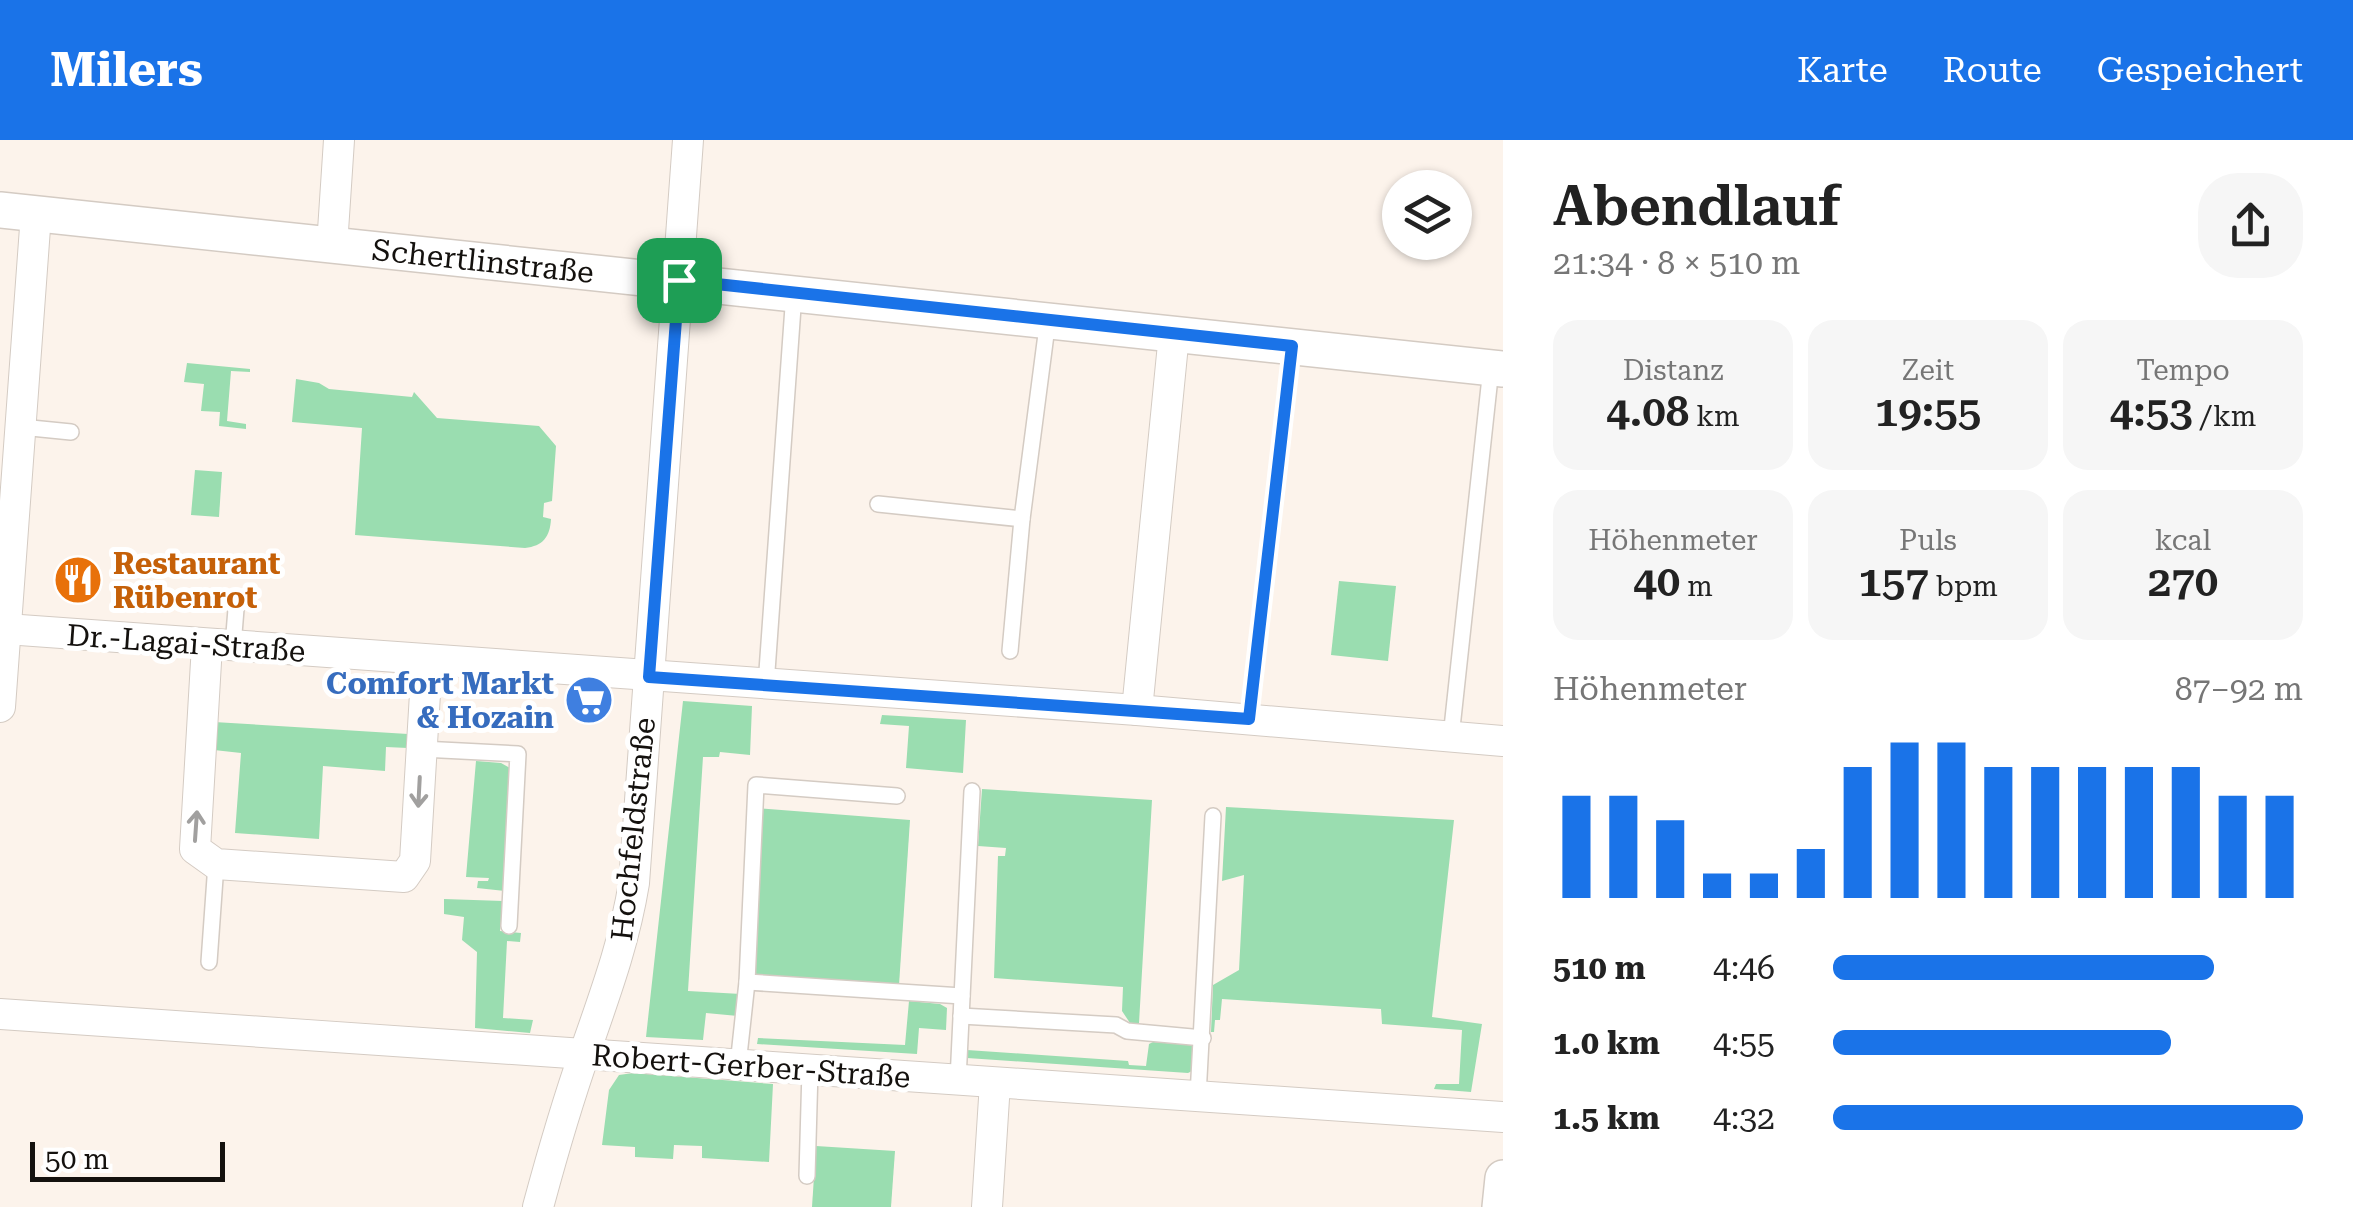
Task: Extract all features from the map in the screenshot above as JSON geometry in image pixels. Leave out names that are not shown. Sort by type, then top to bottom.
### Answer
[{"type":"street","points":[[332,246],[339,140]]},
{"type":"street","name":"Hochfeldstraße","points":[[538,1207],[625,935],[634,883],[688,140]]},
{"type":"street","name":"Schertlinstraße","points":[[0,210],[1497,369]]},
{"type":"street","points":[[0,707],[36,214]]},
{"type":"street","points":[[1137,710],[1174,334]]},
{"type":"street","name":"Dr.-Lagai-Straße","points":[[6,629],[1137,710],[1503,741]]},
{"type":"street","points":[[220,646],[194,848],[216,864],[404,877],[415,860],[427,660]]},
{"type":"street","name":"Robert-Gerber-Straße","points":[[0,1014],[1503,1117]]},
{"type":"street","points":[[988,1207],[996,1083]]},
{"type":"street","points":[[1500,1207],[1503,1178]]},
{"type":"lane","points":[[766,685],[794,292]]},
{"type":"lane","points":[[1010,650],[1022,519],[1048,319]]},
{"type":"lane","points":[[1249,719],[1292,346]]},
{"type":"lane","points":[[1452,737],[1497,369]]},
{"type":"lane","points":[[21,427],[71,432]]},
{"type":"lane","points":[[878,504],[1022,519]]},
{"type":"lane","points":[[220,646],[236,609]]},
{"type":"lane","points":[[422,749],[518,754],[509,926]]},
{"type":"lane","points":[[738,1065],[747,982],[756,785],[897,796]]},
{"type":"lane","points":[[958,1080],[972,791]]},
{"type":"lane","points":[[1198,1096],[1213,816]]},
{"type":"lane","points":[[209,962],[216,864]]},
{"type":"lane","points":[[747,982],[962,996]]},
{"type":"lane","points":[[961,1016],[1116,1025],[1127,1031],[1203,1038]]},
{"type":"lane","points":[[807,1176],[810,1070]]},
{"type":"green space","points":[[187,363],[250,369],[231,371],[227,421],[246,424],[246,429],[219,426],[220,412],[201,411],[204,384],[184,382]]},
{"type":"green space","points":[[296,379],[329,389],[412,397],[414,392],[437,418],[539,426],[556,446],[552,501],[544,503],[543,517],[551,519],[547,536],[541,543],[525,548],[355,535],[362,428],[292,422]]},
{"type":"green space","points":[[195,470],[222,472],[219,517],[191,515]]},
{"type":"green space","points":[[1339,581],[1396,586],[1388,661],[1331,655]]},
{"type":"green space","points":[[683,701],[752,706],[750,755],[720,752],[719,757],[703,757],[688,991],[741,994],[738,1016],[706,1013],[703,1040],[646,1037]]},
{"type":"green space","points":[[882,715],[966,720],[963,773],[906,768],[909,726],[880,724]]},
{"type":"green space","points":[[214,722],[408,734],[408,748],[386,747],[385,771],[323,766],[319,839],[235,833],[241,753],[214,750]]},
{"type":"green space","points":[[476,761],[501,763],[510,768],[505,891],[477,888],[478,881],[489,878],[466,877]]},
{"type":"green space","points":[[982,789],[1152,800],[1139,1023],[1130,1023],[1122,1011],[1123,987],[994,978],[998,856],[1005,856],[1006,848],[978,846]]},
{"type":"green space","points":[[1226,807],[1454,820],[1432,1017],[1482,1024],[1471,1092],[1434,1089],[1436,1084],[1459,1084],[1462,1030],[1382,1024],[1381,1009],[1222,999],[1220,1020],[1215,1020],[1211,1032],[1213,985],[1239,970],[1244,875],[1222,881]]},
{"type":"green space","points":[[757,808],[910,820],[899,985],[750,977]]},
{"type":"green space","points":[[444,899],[503,901],[500,931],[521,933],[520,942],[507,941],[503,1018],[533,1020],[530,1033],[475,1028],[477,952],[462,940],[464,917],[444,914]]},
{"type":"green space","points":[[909,1001],[947,1008],[946,1030],[919,1028],[917,1054],[757,1044],[758,1038],[905,1045]]},
{"type":"green space","points":[[1149,1044],[1192,1045],[1192,1071],[967,1058],[967,1050],[1128,1061],[1129,1065],[1146,1066]]},
{"type":"green space","points":[[619,1075],[773,1084],[769,1162],[702,1158],[702,1146],[674,1145],[673,1159],[635,1157],[635,1147],[602,1145],[609,1090]]},
{"type":"green space","points":[[816,1146],[895,1151],[891,1207],[812,1207]]},
{"type":"place","name":"Restaurant Rübenrot","points":[[78,580]]},
{"type":"place","name":"Comfort Markt & Hozain","points":[[589,700]]},
{"type":"route","points":[[679,280],[1292,346],[1249,719],[649,677],[679,280]]}]
